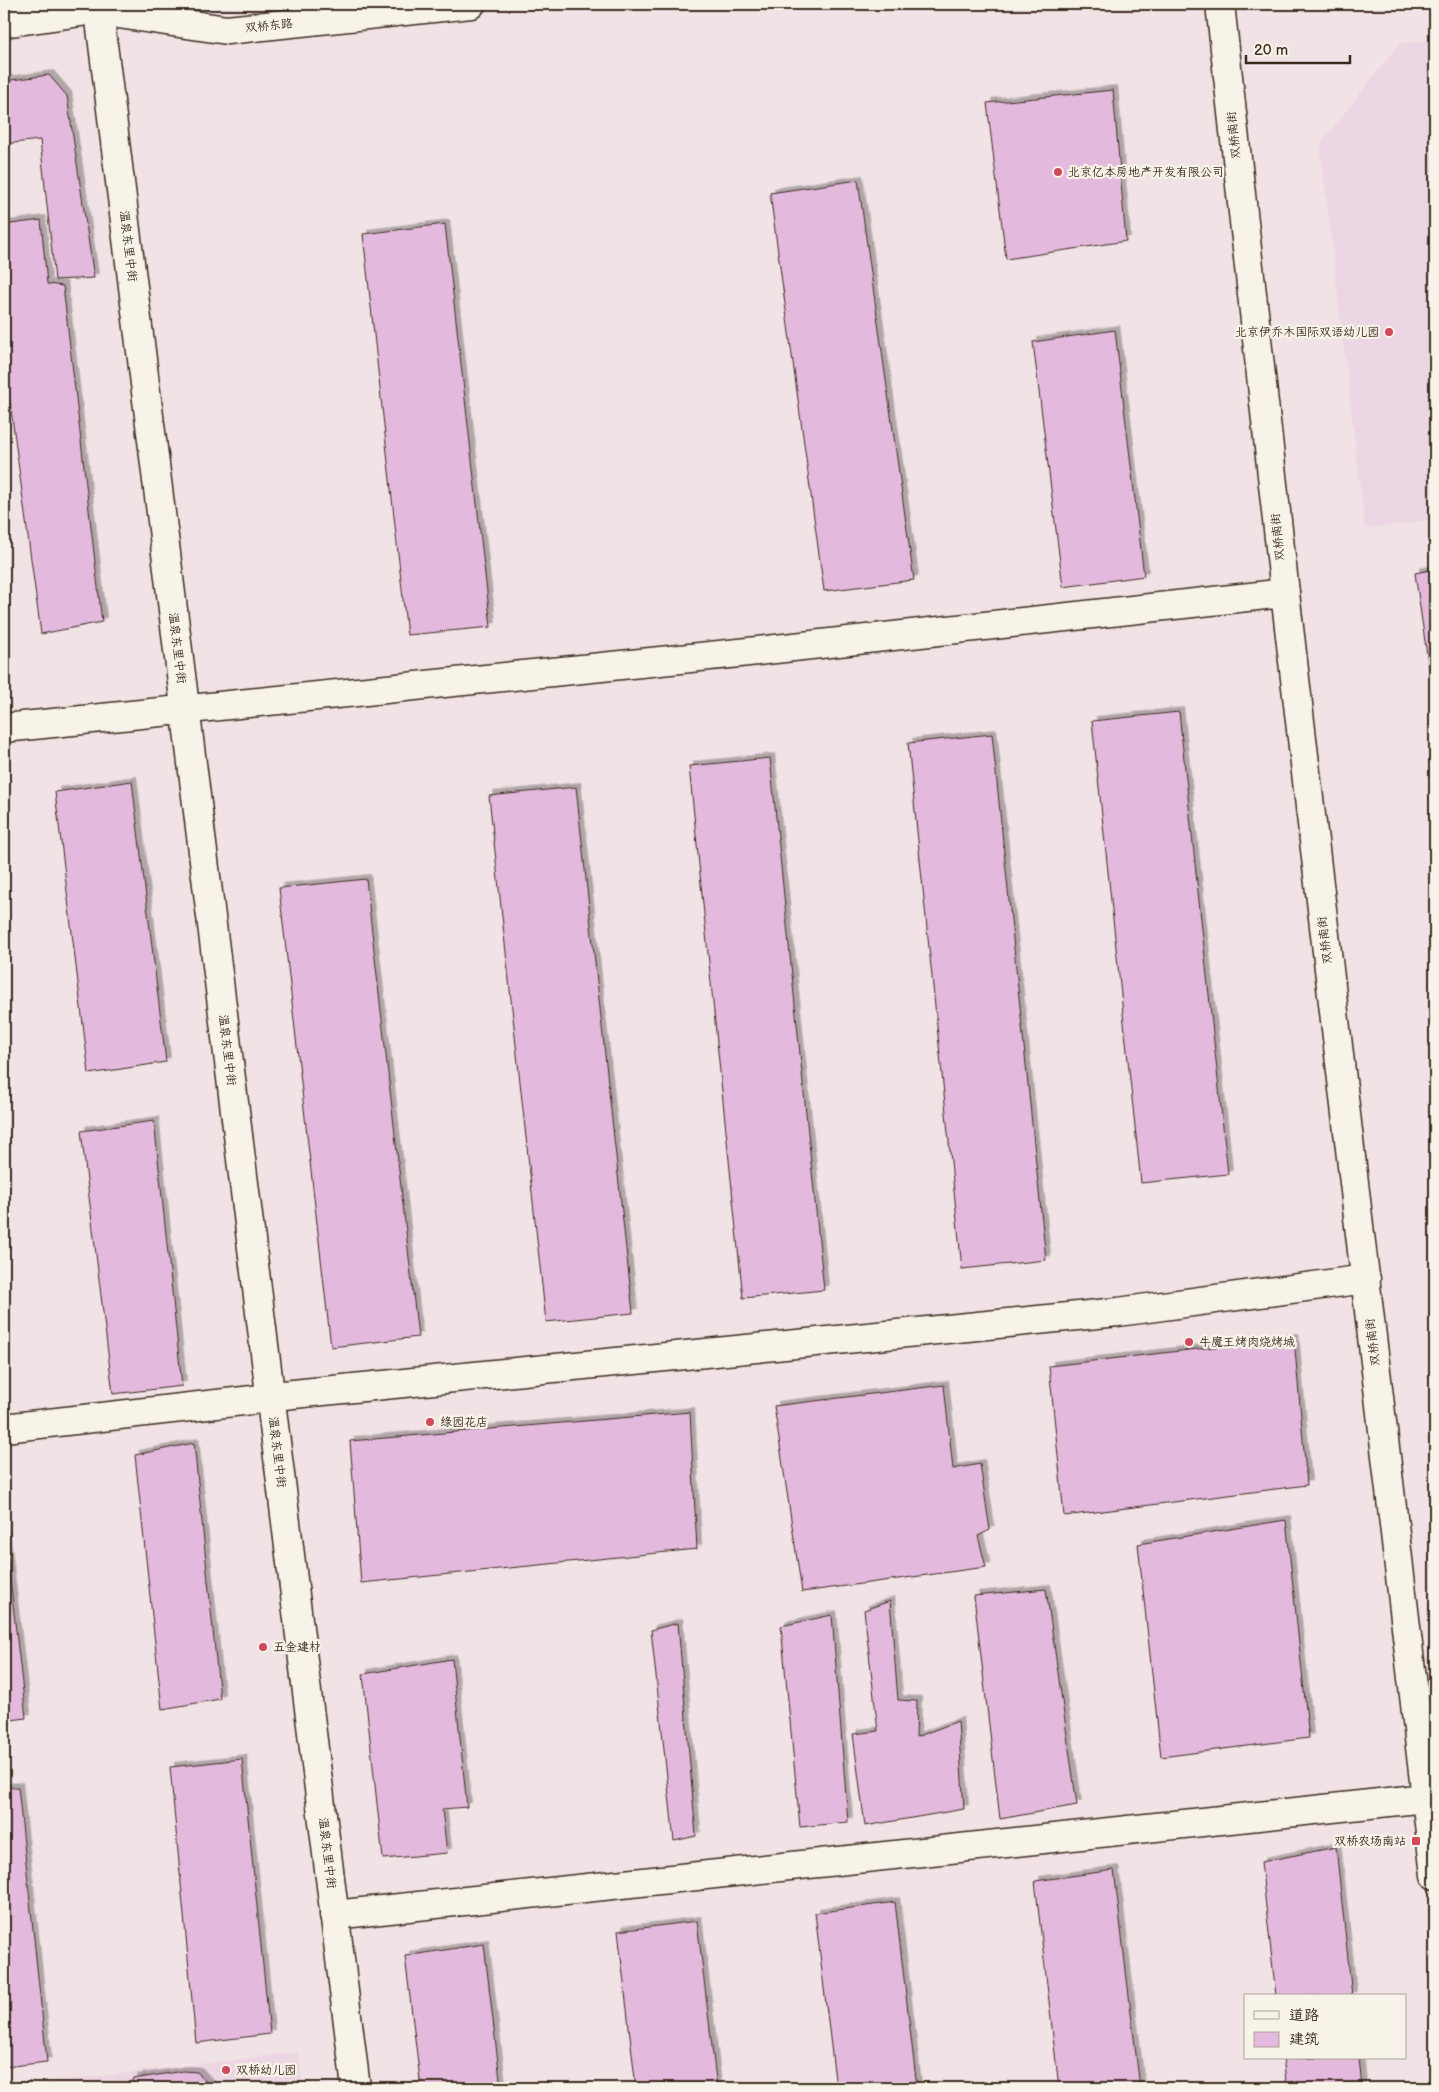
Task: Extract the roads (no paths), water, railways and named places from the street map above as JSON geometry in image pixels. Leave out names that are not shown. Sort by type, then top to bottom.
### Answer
[{"type":"street","name":"双桥东路","points":[[4,23],[98,7],[133,4]]},
{"type":"street","name":"双桥东路","points":[[98,7],[228,30],[471,4]]},
{"type":"street","name":"双桥南街","points":[[1220,4],[1284,594],[1435,1875]]},
{"type":"street","name":"温泉东里中街","points":[[98,7],[356,2088]]},
{"type":"street","points":[[4,728],[738,653],[1284,594]]},
{"type":"street","points":[[4,1428],[283,1395],[1118,1312],[1366,1279]]},
{"type":"street","points":[[334,1915],[1426,1798]]},
{"type":"place","name":"北京亿本房地产开发有限公司","points":[[1058,172]]},
{"type":"place","name":"北京伊乔木国际双语幼儿园","points":[[1389,332]]},
{"type":"place","name":"牛魔王烤肉烧烤城","points":[[1189,1342]]},
{"type":"place","name":"绿园花店","points":[[430,1422]]},
{"type":"place","name":"五金建材","points":[[263,1647]]},
{"type":"place","name":"双桥农场南站","points":[[1416,1841]]},
{"type":"place","name":"双桥幼儿园","points":[[226,2070]]}]
